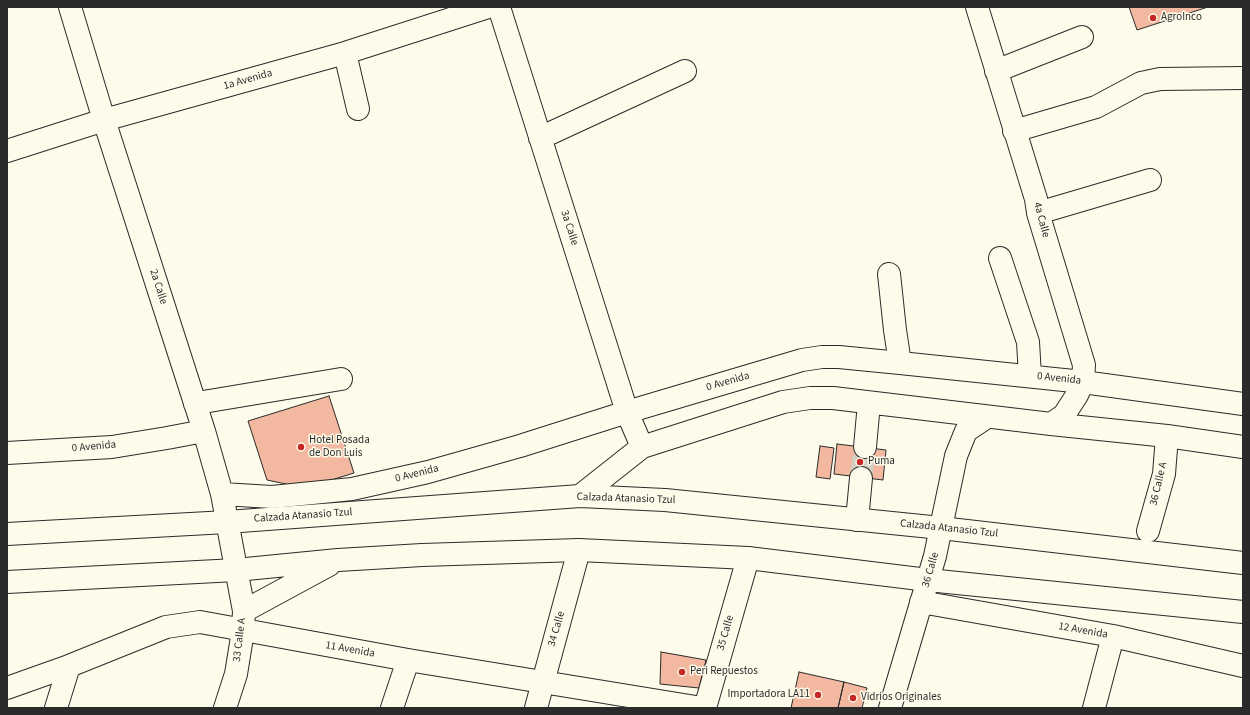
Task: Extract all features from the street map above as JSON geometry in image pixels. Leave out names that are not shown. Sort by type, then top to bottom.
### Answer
[{"type":"street","name":"2a Calle","points":[[70,7],[104,120],[204,431],[222,494],[236,570]]},
{"type":"street","name":"1a Avenida","points":[[7,151],[104,120],[345,53],[488,7]]},
{"type":"street","name":"3a Calle","points":[[499,7],[627,412],[642,447]]},
{"type":"street","name":"4a Calle","points":[[977,7],[1036,199],[1038,213],[1084,365],[1083,382],[1077,395],[1064,414],[1051,424]]},
{"type":"street","points":[[996,71],[1082,37]]},
{"type":"street","points":[[345,53],[358,109]]},
{"type":"street","points":[[540,138],[685,71]]},
{"type":"street","points":[[1014,131],[1096,107],[1141,83],[1160,79],[1243,78]]},
{"type":"street","points":[[1038,213],[1150,180]]},
{"type":"street","points":[[1000,258],[1028,342],[1030,376]]},
{"type":"street","points":[[889,274],[900,363]]},
{"type":"street","name":"0 Avenida","points":[[222,494],[272,497],[352,489],[428,472],[520,446],[627,412],[802,360],[822,357],[838,357],[1030,376],[1243,404]]},
{"type":"street","points":[[195,404],[341,379]]},
{"type":"street","points":[[580,496],[642,447],[783,402],[810,398],[825,398],[1167,436],[1243,447]]},
{"type":"street","points":[[865,447],[869,403]]},
{"type":"street","name":"36 Calle","points":[[890,708],[928,580],[941,528],[956,456],[966,431],[987,417]]},
{"type":"street","name":"0 Avenida","points":[[7,453],[112,447],[204,431]]},
{"type":"street","name":"36 Calle A","points":[[1148,531],[1164,474],[1167,436]]},
{"type":"street","points":[[857,520],[861,478]]},
{"type":"street","name":"Calzada Atanasio Tzul","points":[[7,534],[227,522],[580,496],[665,500],[941,528],[1243,563]]},
{"type":"street","points":[[7,582],[236,570],[338,560],[422,555],[579,550],[748,558],[928,580],[1243,612]]},
{"type":"street","name":"34 Calle","points":[[536,708],[579,550]]},
{"type":"street","name":"35 Calle","points":[[703,708],[748,558]]},
{"type":"street","points":[[244,621],[338,560]]},
{"type":"street","name":"33 Calle A","points":[[225,708],[236,674],[244,621],[236,570]]},
{"type":"street","name":"12 Avenida","points":[[921,602],[1114,636],[1243,666]]},
{"type":"street","name":"11 Avenida","points":[[7,688],[69,666],[166,627],[200,622],[244,621],[408,660],[703,708]]},
{"type":"street","points":[[1094,708],[1114,636]]},
{"type":"street","points":[[392,708],[408,660]]},
{"type":"street","points":[[56,708],[69,666]]},
{"type":"building","name":"AgroInco","points":[[1129,7],[1208,7],[1137,30]]},
{"type":"building","name":"Hotel Posada de Don Luis","points":[[329,396],[354,473],[305,488],[267,480],[248,421]]},
{"type":"building","name":"Puma","points":[[837,444],[886,450],[883,480],[834,474]]},
{"type":"building","points":[[820,446],[834,448],[830,479],[816,477]]},
{"type":"building","name":"Peri Repuestos","points":[[661,652],[706,660],[699,688],[660,684]]},
{"type":"building","name":"Importadora LA11","points":[[799,672],[844,682],[838,708],[791,708]]},
{"type":"building","name":"Vidrios Originales","points":[[844,682],[867,688],[862,708],[838,708]]},
{"type":"tunnel","points":[[861,478],[865,447]]},
{"type":"place","name":"AgroInco","points":[[1153,18]]},
{"type":"place","name":"Hotel Posada de Don Luis","points":[[301,447]]},
{"type":"place","name":"Puma","points":[[860,462]]},
{"type":"place","name":"Peri Repuestos","points":[[682,672]]},
{"type":"place","name":"Importadora LA11","points":[[818,695]]},
{"type":"place","name":"Vidrios Originales","points":[[853,698]]}]
